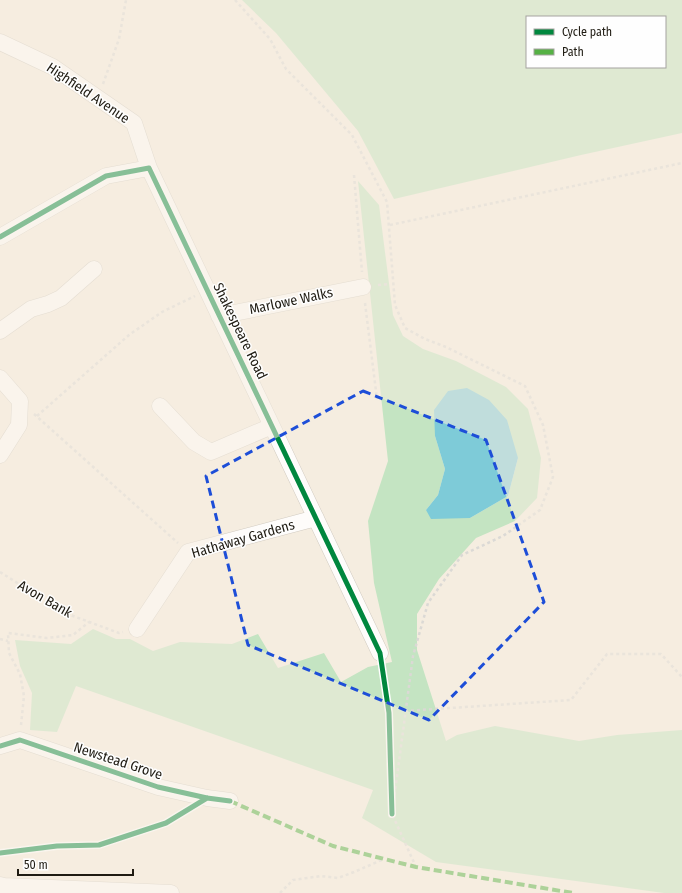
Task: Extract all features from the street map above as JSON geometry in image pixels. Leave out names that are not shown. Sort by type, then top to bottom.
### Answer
[{"type":"street","name":"Highfield Avenue","points":[[0,42],[53,67],[134,123],[149,168]]},
{"type":"street","points":[[0,237],[106,176],[149,168]]},
{"type":"street","name":"Shakespeare Road","points":[[149,168],[380,653]]},
{"type":"street","points":[[0,331],[30,309],[48,304],[61,298],[94,269]]},
{"type":"street","name":"Marlowe Walks","points":[[219,316],[363,286]]},
{"type":"street","points":[[0,378],[20,401],[20,425],[0,455]]},
{"type":"street","points":[[160,406],[194,442],[210,452],[272,426]]},
{"type":"street","name":"Hathaway Gardens","points":[[137,629],[188,552],[316,518]]},
{"type":"street","points":[[0,746],[20,740]]},
{"type":"street","name":"Newstead Grove","points":[[20,740],[158,787],[207,798],[230,801]]},
{"type":"street","points":[[0,885],[171,893]]},
{"type":"path","points":[[98,98],[119,39],[126,0]]},
{"type":"path","points":[[234,0],[270,39],[286,69],[352,135],[388,202],[396,305],[405,328],[425,339],[446,347],[525,386],[544,425],[553,476],[540,510],[503,536],[462,555],[428,603],[412,656],[392,814]]},
{"type":"path","points":[[390,225],[682,164]]},
{"type":"path","points":[[37,416],[129,335],[162,312],[207,290]]},
{"type":"path","points":[[20,401],[188,552]]},
{"type":"path","points":[[20,740],[24,696],[20,674],[9,653],[8,633],[47,638],[73,635],[89,622]]},
{"type":"path","points":[[0,639],[8,641]]},
{"type":"path","points":[[405,712],[570,700],[607,654],[661,654],[682,677]]},
{"type":"path","points":[[390,775],[392,814],[416,867]]},
{"type":"path","points":[[280,893],[293,880],[321,876],[338,878],[384,859]]},
{"type":"highlighted area","points":[[363,391],[486,440],[544,602],[429,720],[248,645],[206,476]]},
{"type":"green space","points":[[242,0],[682,0],[682,133],[394,199],[358,131],[276,33]]},
{"type":"green space","points":[[358,181],[379,205],[393,315],[403,336],[423,349],[456,361],[506,387],[528,409],[541,458],[537,498],[515,521],[476,538],[439,579],[417,614],[417,650],[446,741],[457,735],[495,726],[579,741],[617,735],[682,730],[682,893],[664,893],[436,862],[362,818],[373,790],[76,686],[57,732],[30,730],[32,693],[20,666],[15,640],[71,644],[93,629],[116,639],[130,639],[153,651],[180,642],[232,644],[258,634],[278,668],[324,653],[341,682],[368,667],[392,662],[374,583],[368,521],[388,461]],"holes":[[[435,436],[518,458],[508,496],[470,518],[426,510],[438,495],[445,469]]]},
{"type":"water","points":[[467,388],[489,400],[507,420],[518,458],[508,496],[470,518],[431,519],[426,510],[438,495],[445,469],[435,436],[434,410],[448,391]]},
{"type":"marked path","points":[[230,801],[333,846],[416,867],[573,893]]},
{"type":"cycle path","points":[[0,237],[106,176],[149,168],[380,653],[389,713],[392,814]]},
{"type":"cycle path","points":[[0,746],[20,740],[158,787],[207,798],[230,801]]},
{"type":"cycle path","points":[[0,853],[57,846],[99,845],[166,823],[207,798]]}]
